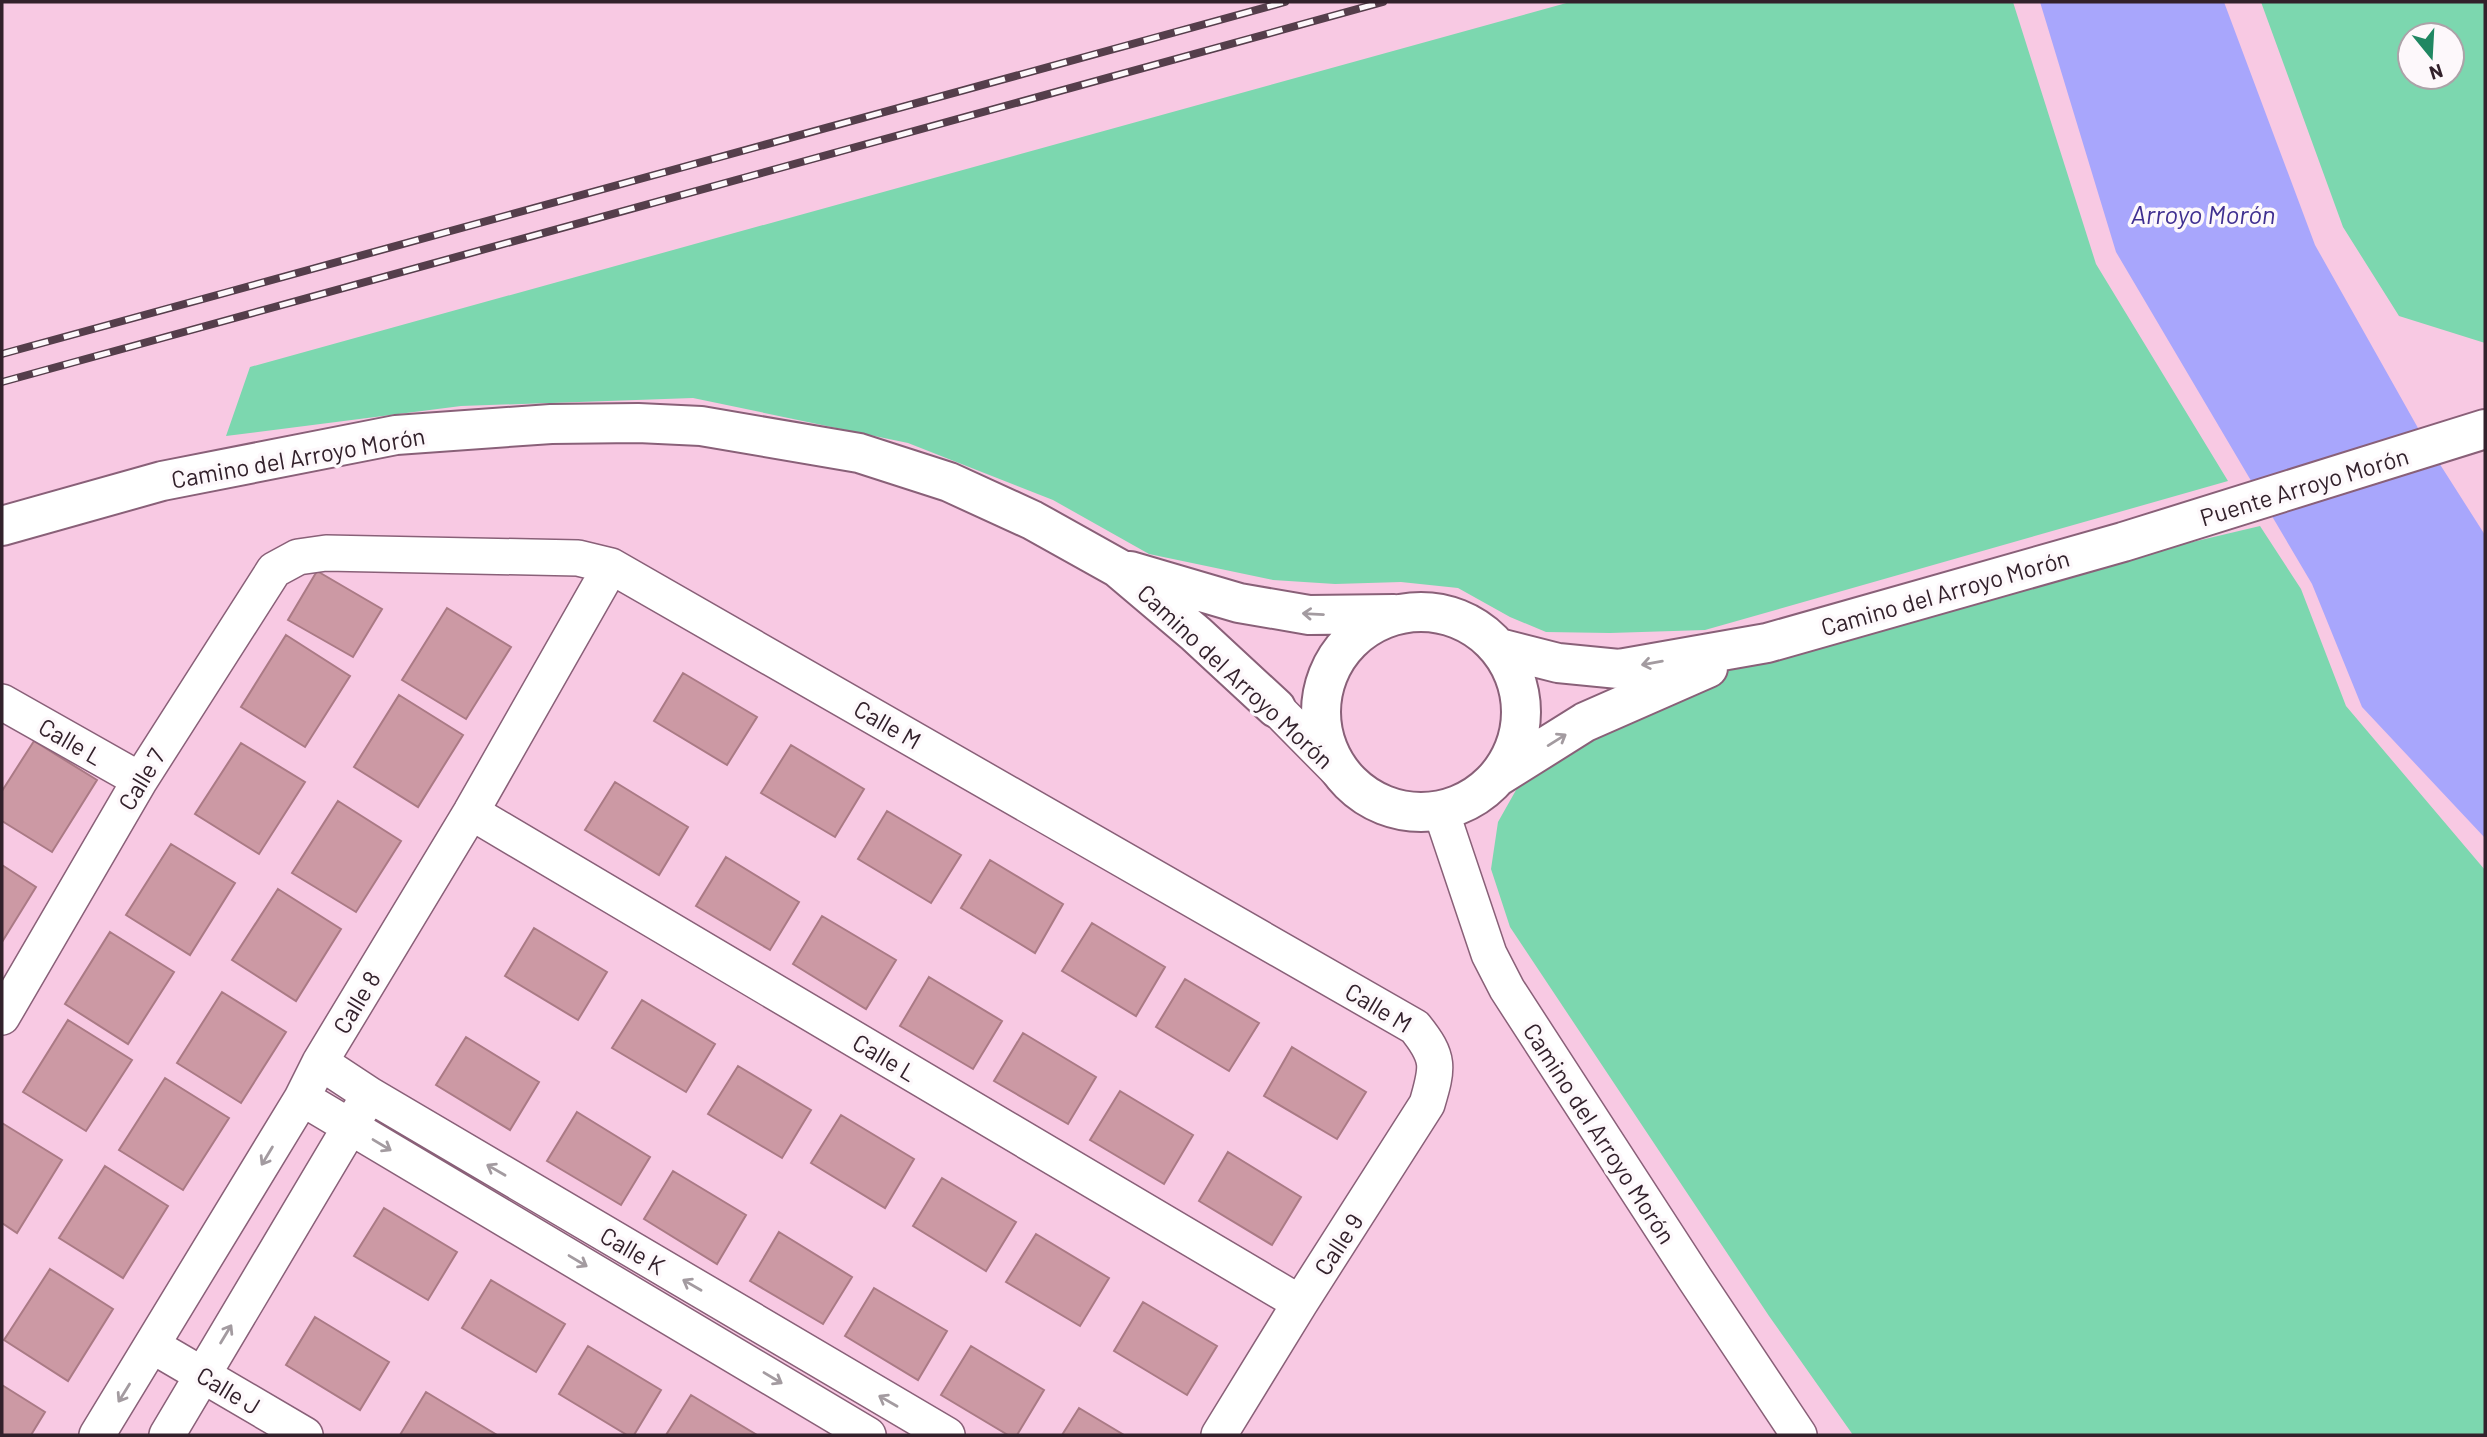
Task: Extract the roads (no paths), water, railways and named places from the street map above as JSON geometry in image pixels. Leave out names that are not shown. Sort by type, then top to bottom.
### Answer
[{"type":"street","name":"Camino del Arroyo Morón","points":[[2,526],[162,481],[396,435],[551,424],[638,423],[701,426],[859,453],[949,482],[1032,520],[1118,568],[1196,634],[1276,708],[1352,785],[1379,803],[1409,812],[1441,811],[1473,799],[1499,776],[1585,722],[1767,643]]},
{"type":"street","name":"Puente Arroyo Morón","points":[[2123,542],[2485,429]]},
{"type":"street","name":"Camino del Arroyo Morón","points":[[1499,648],[1558,663],[1619,669],[1767,643],[2123,542]]},
{"type":"street","name":"Calle M","points":[[298,557],[326,553],[578,558],[611,566],[1415,1027],[1431,1046]]},
{"type":"street","name":"Calle 7","points":[[2,1017],[140,780],[274,570],[298,557]]},
{"type":"street","name":"Calle 8","points":[[97,1435],[302,1098],[320,1062],[471,812],[611,566]]},
{"type":"street","name":"Camino del Arroyo Morón","points":[[1118,568],[1239,603],[1309,615],[1440,614],[1472,626],[1499,648],[1516,678],[1522,712],[1516,746],[1499,776]]},
{"type":"street","name":"Camino del Arroyo Morón","points":[[1352,785],[1333,760],[1322,730],[1322,699],[1331,668],[1350,642],[1375,623],[1405,613]]},
{"type":"street","name":"Calle L","points":[[2,702],[140,780]]},
{"type":"street","name":"Camino del Arroyo Morón","points":[[1441,811],[1489,954],[1507,989],[1799,1435]]},
{"type":"street","name":"Calle L","points":[[471,812],[1300,1303]]},
{"type":"street","name":"Calle 9","points":[[1219,1435],[1427,1104],[1437,1073],[1431,1046]]},
{"type":"street","name":"Calle K","points":[[320,1062],[370,1095],[947,1435]]},
{"type":"street","points":[[167,1435],[370,1095]]},
{"type":"street","name":"Calle K","points":[[302,1098],[868,1435]]},
{"type":"street","name":"Calle J","points":[[153,1346],[305,1435]]},
{"type":"water","name":"Arroyo Morón","points":[[2040,2],[2224,2],[2315,245],[2427,444],[2485,535],[2485,838],[2362,707],[2312,584],[2116,252]]},
{"type":"railway","points":[[2,354],[1285,2]]},
{"type":"railway","points":[[2,382],[1383,2]]}]
